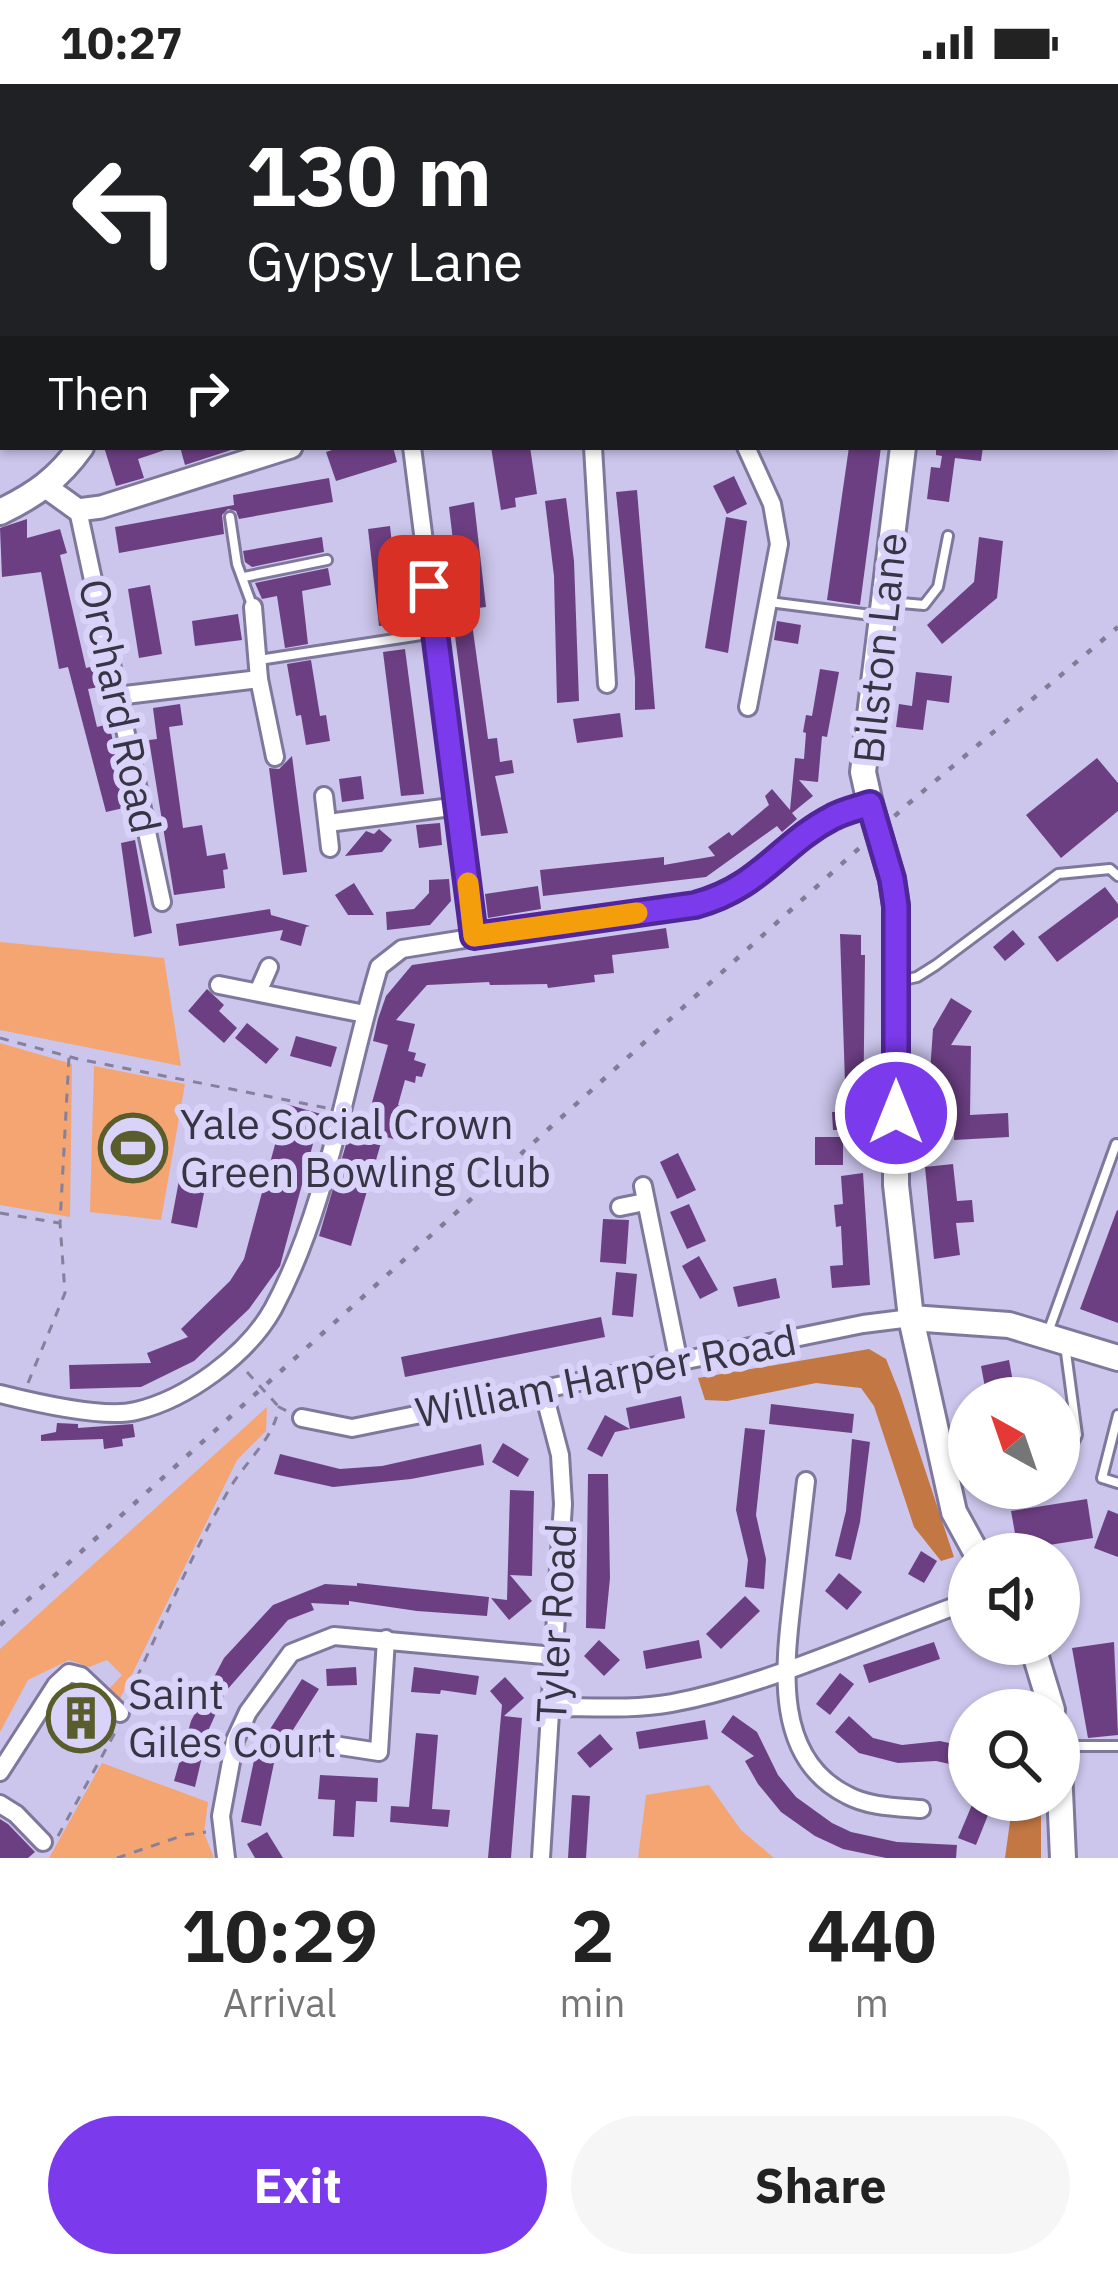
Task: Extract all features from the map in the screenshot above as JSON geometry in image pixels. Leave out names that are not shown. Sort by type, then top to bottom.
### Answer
[{"type":"main road","points":[[2,507],[46,487],[79,450]]},
{"type":"main road","name":"Bilston Lane","points":[[903,450],[863,772],[892,879],[896,1185],[911,1318],[948,1442]]},
{"type":"main road","points":[[911,1318],[1009,1325],[1118,1358]]},
{"type":"main road","points":[[1061,1821],[1063,1858]]},
{"type":"street","points":[[46,487],[78,510],[136,497],[282,450]]},
{"type":"street","points":[[412,450],[474,936]]},
{"type":"street","points":[[593,450],[607,684]]},
{"type":"street","points":[[747,450],[772,504],[778,544],[748,707]]},
{"type":"street","name":"Orchard Road","points":[[78,510],[162,902]]},
{"type":"street","points":[[253,607],[258,670],[274,757]]},
{"type":"street","points":[[117,696],[258,670]]},
{"type":"street","points":[[324,796],[330,848]]},
{"type":"street","points":[[328,823],[459,806]]},
{"type":"street","points":[[0,1394],[46,1405],[133,1413],[178,1394],[233,1358],[271,1312],[305,1235],[379,968],[402,949],[722,898],[742,888],[831,818],[870,806]]},
{"type":"street","points":[[258,992],[269,967]]},
{"type":"street","points":[[219,985],[365,1013]]},
{"type":"street","points":[[620,1208],[644,1194],[679,1363]]},
{"type":"street","name":"William Harper Road","points":[[302,1418],[352,1428],[911,1318]]},
{"type":"street","name":"Tyler Road","points":[[541,1858],[563,1504],[560,1455],[544,1390]]},
{"type":"street","points":[[806,1481],[784,1668],[788,1713],[800,1747],[836,1789],[865,1802],[921,1809]]},
{"type":"street","points":[[552,1707],[667,1704],[948,1609]]},
{"type":"street","points":[[226,1858],[220,1830],[235,1740],[248,1712],[291,1653],[334,1636],[555,1656]]},
{"type":"street","points":[[327,1744],[379,1752],[386,1639]]},
{"type":"street","points":[[0,1772],[56,1685],[69,1673],[91,1681],[120,1713]]},
{"type":"street","points":[[0,1804],[50,1840]]},
{"type":"lane","points":[[230,517],[236,564],[253,607]]},
{"type":"lane","points":[[768,602],[882,609],[924,605],[938,586],[948,536]]},
{"type":"lane","points":[[244,577],[327,560]]},
{"type":"lane","points":[[258,670],[435,633]]},
{"type":"lane","points":[[896,982],[917,977],[936,965],[1058,874],[1110,869],[1118,876]]},
{"type":"lane","points":[[1064,1377],[1055,1339],[1115,1144]]},
{"type":"lane","points":[[1118,1415],[1102,1478],[1118,1483]]},
{"type":"lane","points":[[1080,1743],[1118,1746]]},
{"type":"path","points":[[0,1038],[69,1057],[341,1111]]},
{"type":"path","points":[[22,1399],[65,1293],[60,1223],[69,1057]]},
{"type":"path","points":[[0,1213],[60,1223]]},
{"type":"path","points":[[50,1840],[123,1717],[120,1713],[225,1496],[245,1462],[274,1431],[279,1407],[247,1372]]},
{"type":"path","points":[[117,1858],[184,1835],[220,1830]]},
{"type":"shaded area","points":[[0,942],[164,958],[181,1066],[0,1030]]},
{"type":"shaded area","points":[[0,1043],[72,1064],[70,1217],[0,1205]]},
{"type":"shaded area","name":"Yale Social Crown Green Bowling Club","points":[[94,1066],[185,1084],[161,1220],[90,1212]]},
{"type":"shaded area","points":[[869,1349],[886,1359],[948,1539],[948,1559],[941,1561],[914,1527],[874,1406],[861,1388],[816,1383],[727,1401],[705,1400],[698,1378]]},
{"type":"shaded area","points":[[267,1407],[266,1431],[237,1460],[119,1701],[109,1689],[122,1675],[107,1660],[89,1667],[69,1660],[28,1680],[0,1732],[0,1649]]},
{"type":"shaded area","points":[[102,1763],[208,1802],[204,1833],[214,1858],[49,1858]]},
{"type":"shaded area","points":[[709,1785],[741,1830],[774,1858],[638,1858],[646,1795]]},
{"type":"shaded area","points":[[1010,1821],[1041,1821],[1041,1858],[1005,1858]]},
{"type":"building","points":[[105,450],[165,450],[138,459],[144,478],[116,486]]},
{"type":"building","points":[[181,450],[231,450],[185,465]]},
{"type":"building","points":[[394,450],[397,462],[336,481],[326,452]]},
{"type":"building","points":[[491,450],[530,450],[537,494],[515,498],[516,507],[501,510]]},
{"type":"building","points":[[849,450],[881,450],[860,605],[827,600]]},
{"type":"building","points":[[936,450],[983,450],[981,461],[955,458],[949,502],[927,499],[931,467],[940,468],[942,456]]},
{"type":"building","points":[[734,476],[747,504],[727,514],[713,486]]},
{"type":"building","points":[[329,478],[333,502],[239,519],[236,511],[228,509],[222,515],[224,534],[119,553],[115,527],[234,505],[233,495]]},
{"type":"building","points":[[637,490],[655,709],[635,710],[616,492]]},
{"type":"building","points":[[566,498],[574,561],[579,701],[557,703],[554,576],[545,501]]},
{"type":"building","points":[[474,502],[486,607],[470,609],[488,739],[497,738],[500,762],[512,760],[514,773],[495,776],[508,833],[481,836],[444,551],[454,549],[449,507]]},
{"type":"building","points":[[726,517],[747,521],[728,653],[705,648]]},
{"type":"building","points":[[27,519],[27,538],[60,529],[67,553],[60,555],[86,668],[94,666],[99,687],[88,689],[97,727],[109,724],[128,807],[106,812],[68,667],[59,669],[41,572],[2,577],[0,528]]},
{"type":"building","points":[[390,526],[401,624],[379,626],[368,529]]},
{"type":"building","points":[[322,537],[324,552],[252,567],[245,562],[243,551]]},
{"type":"building","points":[[979,537],[1003,541],[997,598],[942,644],[927,625],[974,582]]},
{"type":"building","points":[[328,568],[331,585],[302,591],[308,644],[285,648],[277,596],[262,599],[255,583]]},
{"type":"building","points":[[150,585],[162,654],[139,658],[128,589]]},
{"type":"building","points":[[238,614],[242,640],[195,646],[192,621]]},
{"type":"building","points":[[777,621],[801,625],[798,644],[774,640]]},
{"type":"building","points":[[405,649],[424,794],[401,796],[383,652]]},
{"type":"building","points":[[311,660],[320,716],[326,715],[330,741],[306,745],[287,664]]},
{"type":"building","points":[[820,669],[839,672],[827,737],[822,736],[818,782],[799,780],[813,796],[792,813],[797,819],[782,832],[777,826],[706,877],[543,896],[540,870],[664,857],[664,865],[715,856],[708,847],[729,832],[732,836],[769,805],[765,796],[772,789],[790,810],[795,758],[804,759],[806,715],[812,716]]},
{"type":"building","points":[[916,672],[952,676],[949,703],[927,700],[923,730],[896,727],[899,704],[912,706]]},
{"type":"building","points":[[180,704],[183,725],[169,727],[183,828],[202,825],[207,856],[225,853],[228,869],[223,870],[225,888],[174,895],[149,740],[157,739],[153,708]]},
{"type":"building","points":[[620,713],[623,737],[577,743],[573,719]]},
{"type":"building","points":[[292,756],[307,872],[283,875],[269,768],[279,769]]},
{"type":"building","points":[[1097,758],[1118,783],[1118,811],[1061,858],[1026,815]]},
{"type":"building","points":[[361,776],[364,799],[342,802],[339,779]]},
{"type":"building","points":[[440,823],[442,845],[419,848],[416,825]]},
{"type":"building","points":[[379,829],[392,840],[382,852],[345,856],[366,831],[374,834]]},
{"type":"building","points":[[135,840],[152,933],[134,937],[121,843]]},
{"type":"building","points":[[449,879],[451,901],[430,925],[387,930],[386,912],[414,909],[429,893],[429,880]]},
{"type":"building","points":[[354,883],[374,915],[348,915],[335,895]]},
{"type":"building","points":[[538,886],[541,909],[488,918],[485,894]]},
{"type":"building","points":[[1105,887],[1118,904],[1118,917],[1057,962],[1038,937]]},
{"type":"building","points":[[270,909],[271,915],[310,926],[301,946],[280,940],[283,930],[179,946],[176,924]]},
{"type":"building","points":[[666,928],[669,948],[612,955],[614,973],[594,975],[595,982],[548,988],[547,984],[489,982],[427,985],[396,1020],[415,1024],[408,1051],[416,1053],[414,1060],[426,1064],[415,1083],[405,1080],[398,1105],[406,1107],[397,1140],[383,1136],[351,1246],[319,1236],[350,1131],[363,1135],[388,1045],[373,1041],[378,1019],[386,996],[412,965]]},
{"type":"building","points":[[1013,930],[1025,944],[1005,961],[993,947]]},
{"type":"building","points":[[840,934],[861,935],[861,955],[865,955],[863,1129],[833,1130],[832,1112],[846,1112]]},
{"type":"building","points":[[207,989],[224,1005],[219,1011],[237,1028],[224,1043],[188,1011]]},
{"type":"building","points":[[951,998],[972,1011],[951,1045],[971,1046],[970,1115],[1008,1113],[1009,1137],[954,1140],[954,1130],[931,1131],[933,1029]]},
{"type":"building","points":[[247,1023],[279,1049],[266,1064],[235,1038]]},
{"type":"building","points":[[296,1036],[337,1047],[331,1067],[290,1056]]},
{"type":"building","points":[[286,1104],[321,1114],[280,1266],[249,1309],[194,1361],[141,1387],[70,1389],[69,1365],[151,1363],[147,1353],[188,1337],[181,1329],[230,1281],[244,1259]]},
{"type":"building","points":[[815,1137],[843,1137],[843,1165],[815,1165]]},
{"type":"building","points":[[678,1153],[696,1190],[677,1199],[660,1162]]},
{"type":"building","points":[[183,1159],[210,1163],[197,1228],[171,1223]]},
{"type":"building","points":[[953,1164],[957,1201],[972,1200],[974,1222],[956,1223],[960,1255],[934,1259],[925,1167]]},
{"type":"building","points":[[863,1173],[870,1285],[832,1288],[830,1266],[843,1265],[841,1226],[836,1227],[834,1205],[843,1204],[841,1176]]},
{"type":"building","points":[[689,1204],[706,1241],[687,1249],[670,1212]]},
{"type":"building","points":[[1118,1211],[1118,1323],[1080,1309]]},
{"type":"building","points":[[603,1219],[629,1220],[626,1264],[600,1262]]},
{"type":"building","points":[[699,1256],[718,1290],[700,1299],[682,1266]]},
{"type":"building","points":[[616,1272],[637,1274],[633,1317],[612,1315]]},
{"type":"building","points":[[776,1278],[780,1298],[738,1307],[733,1287]]},
{"type":"building","points":[[601,1317],[605,1337],[405,1377],[401,1357]]},
{"type":"building","points":[[1009,1360],[1012,1377],[983,1377],[981,1366]]},
{"type":"building","points":[[681,1396],[685,1418],[630,1429],[626,1408]]},
{"type":"building","points":[[771,1404],[854,1414],[852,1433],[769,1424]]},
{"type":"building","points":[[605,1415],[630,1429],[615,1432],[602,1457],[587,1449]]},
{"type":"building","points":[[57,1423],[78,1424],[78,1428],[133,1424],[135,1437],[122,1439],[123,1446],[104,1449],[103,1439],[41,1441],[41,1435],[56,1432]]},
{"type":"building","points":[[745,1428],[765,1430],[756,1515],[766,1559],[764,1589],[745,1587],[748,1560],[736,1510]]},
{"type":"building","points":[[852,1439],[870,1442],[851,1560],[835,1556],[846,1511]]},
{"type":"building","points":[[503,1443],[529,1459],[518,1477],[492,1462]]},
{"type":"building","points":[[481,1444],[484,1465],[411,1479],[333,1487],[274,1474],[280,1454],[340,1469],[382,1466]]},
{"type":"building","points":[[588,1474],[608,1474],[610,1578],[605,1629],[586,1628]]},
{"type":"building","points":[[510,1490],[534,1491],[532,1576],[510,1575],[532,1601],[509,1620],[491,1598],[507,1600]]},
{"type":"building","points":[[1087,1499],[1093,1538],[1080,1540],[1080,1533],[1015,1533],[1011,1511],[1080,1509],[1080,1500]]},
{"type":"building","points":[[1108,1510],[1118,1514],[1118,1557],[1094,1548]]},
{"type":"building","points":[[921,1551],[937,1561],[924,1583],[908,1574]]},
{"type":"building","points":[[839,1573],[862,1592],[847,1610],[825,1591]]},
{"type":"building","points":[[325,1584],[489,1597],[487,1616],[349,1601],[349,1605],[311,1603],[314,1610],[288,1620],[226,1691],[208,1731],[195,1787],[174,1781],[191,1721],[224,1658],[273,1605]]},
{"type":"building","points":[[745,1596],[760,1611],[721,1649],[706,1634]]},
{"type":"building","points":[[599,1640],[620,1660],[604,1676],[584,1656]]},
{"type":"building","points":[[699,1640],[702,1658],[646,1669],[643,1651]]},
{"type":"building","points":[[934,1642],[940,1659],[869,1683],[863,1665]]},
{"type":"building","points":[[1114,1642],[1118,1735],[1088,1738],[1075,1665],[1080,1665],[1080,1647]]},
{"type":"building","points":[[356,1667],[357,1685],[327,1686],[326,1669]]},
{"type":"building","points":[[414,1667],[479,1676],[476,1695],[411,1692]]},
{"type":"building","points":[[840,1673],[854,1684],[830,1715],[816,1704]]},
{"type":"building","points":[[505,1677],[524,1698],[504,1716],[522,1718],[511,1858],[488,1858],[502,1705],[490,1691]]},
{"type":"building","points":[[302,1679],[319,1689],[275,1758],[261,1826],[241,1822],[256,1751]]},
{"type":"building","name":"Saint Giles Court","points":[[76,1688],[111,1722],[80,1752],[49,1720]]},
{"type":"building","points":[[733,1715],[757,1732],[778,1775],[796,1797],[832,1823],[897,1842],[957,1845],[956,1858],[886,1858],[843,1849],[815,1836],[781,1812],[745,1761],[754,1756],[721,1732]]},
{"type":"building","points":[[849,1716],[873,1738],[902,1745],[948,1743],[948,1764],[898,1763],[859,1753],[835,1732]]},
{"type":"building","points":[[705,1720],[708,1739],[639,1749],[636,1732]]},
{"type":"building","points":[[416,1733],[438,1735],[432,1809],[450,1810],[448,1827],[390,1822],[391,1806],[409,1807]]},
{"type":"building","points":[[600,1734],[613,1749],[590,1768],[577,1753]]},
{"type":"building","points":[[320,1775],[378,1778],[377,1802],[356,1801],[354,1837],[333,1836],[335,1800],[318,1799]]},
{"type":"building","points":[[572,1795],[590,1796],[586,1858],[568,1858]]},
{"type":"building","points":[[0,1819],[35,1852],[28,1858],[0,1858]]},
{"type":"building","points":[[965,1821],[986,1821],[976,1845],[958,1838]]},
{"type":"building","points":[[267,1832],[283,1858],[255,1858],[247,1844]]},
{"type":"railway","points":[[0,1625],[908,804],[1118,627]]},
{"type":"slow traffic","points":[[468,883],[474,936],[637,913]]},
{"type":"place","name":"Yale Social Crown Green Bowling Club","points":[[133,1148]]},
{"type":"place","name":"Saint Giles Court","points":[[81,1718]]},
{"type":"route","points":[[429,586],[474,936],[722,898],[742,888],[831,818],[870,804],[896,906],[896,1113]]}]
